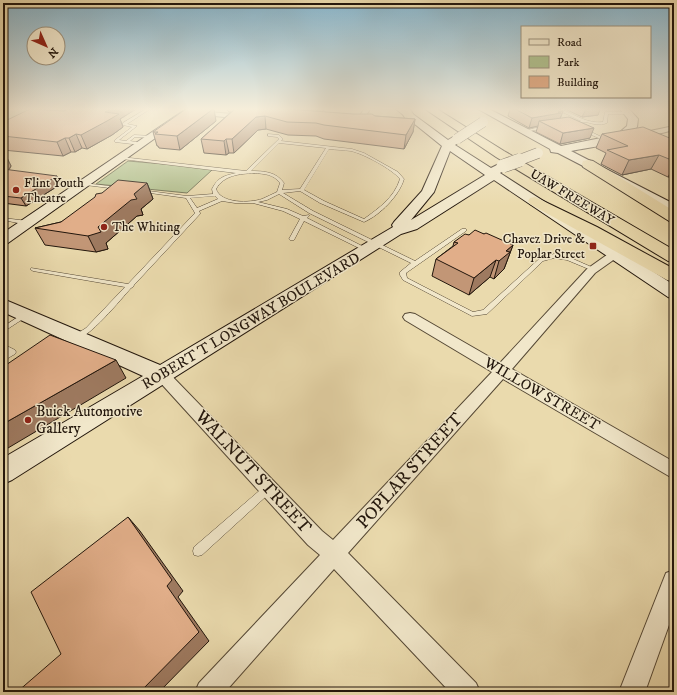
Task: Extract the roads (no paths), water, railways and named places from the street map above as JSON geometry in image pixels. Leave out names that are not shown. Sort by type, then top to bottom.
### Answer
[{"type":"highway","name":"UAW FREEWAY","points":[[480,141],[674,258]]},
{"type":"highway","name":"UAW FREEWAY","points":[[498,141],[640,222]]},
{"type":"highway","points":[[588,164],[674,218]]},
{"type":"highway","points":[[535,201],[674,276]]},
{"type":"street","points":[[3,240],[122,158],[137,141]]},
{"type":"street","points":[[544,141],[674,209]]},
{"type":"street","name":"ROBERT T LONGWAY BOULEVARD","points":[[4,470],[396,231],[412,226],[488,178],[492,173],[503,166],[538,153],[599,141]]},
{"type":"street","points":[[453,142],[492,173],[674,293]]},
{"type":"street","name":"ROBERT T LONGWAY BOULEVARD","points":[[396,231],[401,222],[423,199],[453,142]]},
{"type":"street","points":[[432,183],[470,188]]},
{"type":"street","name":"POPLAR STREET","points":[[208,692],[593,269],[615,254]]},
{"type":"street","name":"WALNUT STREET","points":[[3,305],[26,315],[72,340],[162,375],[315,538],[334,554],[467,692]]},
{"type":"street","name":"WILLOW STREET","points":[[410,317],[674,471]]},
{"type":"street","points":[[632,692],[674,581]]},
{"type":"lane","points":[[124,141],[130,141]]},
{"type":"lane","points":[[140,191],[187,197],[216,195],[230,202],[252,202],[263,200],[279,192],[301,190],[322,202],[364,221],[388,203],[401,186],[402,179],[397,173],[363,154],[352,150],[277,142],[248,172]]},
{"type":"lane","points":[[301,190],[328,148]]},
{"type":"lane","points":[[122,158],[236,170],[242,173]]},
{"type":"lane","points":[[216,195],[214,190],[215,186],[219,182],[225,178],[248,172],[263,172],[279,178],[283,187],[279,192]]},
{"type":"lane","points":[[85,184],[124,189]]},
{"type":"lane","points":[[279,192],[372,247]]},
{"type":"lane","points":[[187,197],[198,212]]},
{"type":"lane","points":[[72,340],[88,330],[131,286],[198,212],[222,199]]},
{"type":"lane","points":[[252,202],[285,210],[372,247],[415,263]]},
{"type":"lane","points":[[292,239],[303,218],[311,212]]},
{"type":"lane","points":[[3,219],[28,223]]},
{"type":"lane","points":[[464,230],[415,263],[403,272],[403,275],[405,279],[472,314],[485,312],[541,260],[554,256],[569,258],[593,269]]},
{"type":"lane","points":[[33,269],[131,286]]},
{"type":"lane","points":[[3,330],[26,315]]},
{"type":"lane","points":[[3,347],[12,352],[3,358]]},
{"type":"lane","points":[[198,551],[269,488]]},
{"type":"place","name":"Flint Youth Theatre","points":[[16,190]]},
{"type":"place","name":"The Whiting","points":[[104,227]]},
{"type":"place","name":"Chavez Drive & Poplar Street","points":[[593,246]]},
{"type":"place","name":"Buick Automotive Gallery","points":[[28,420]]}]
